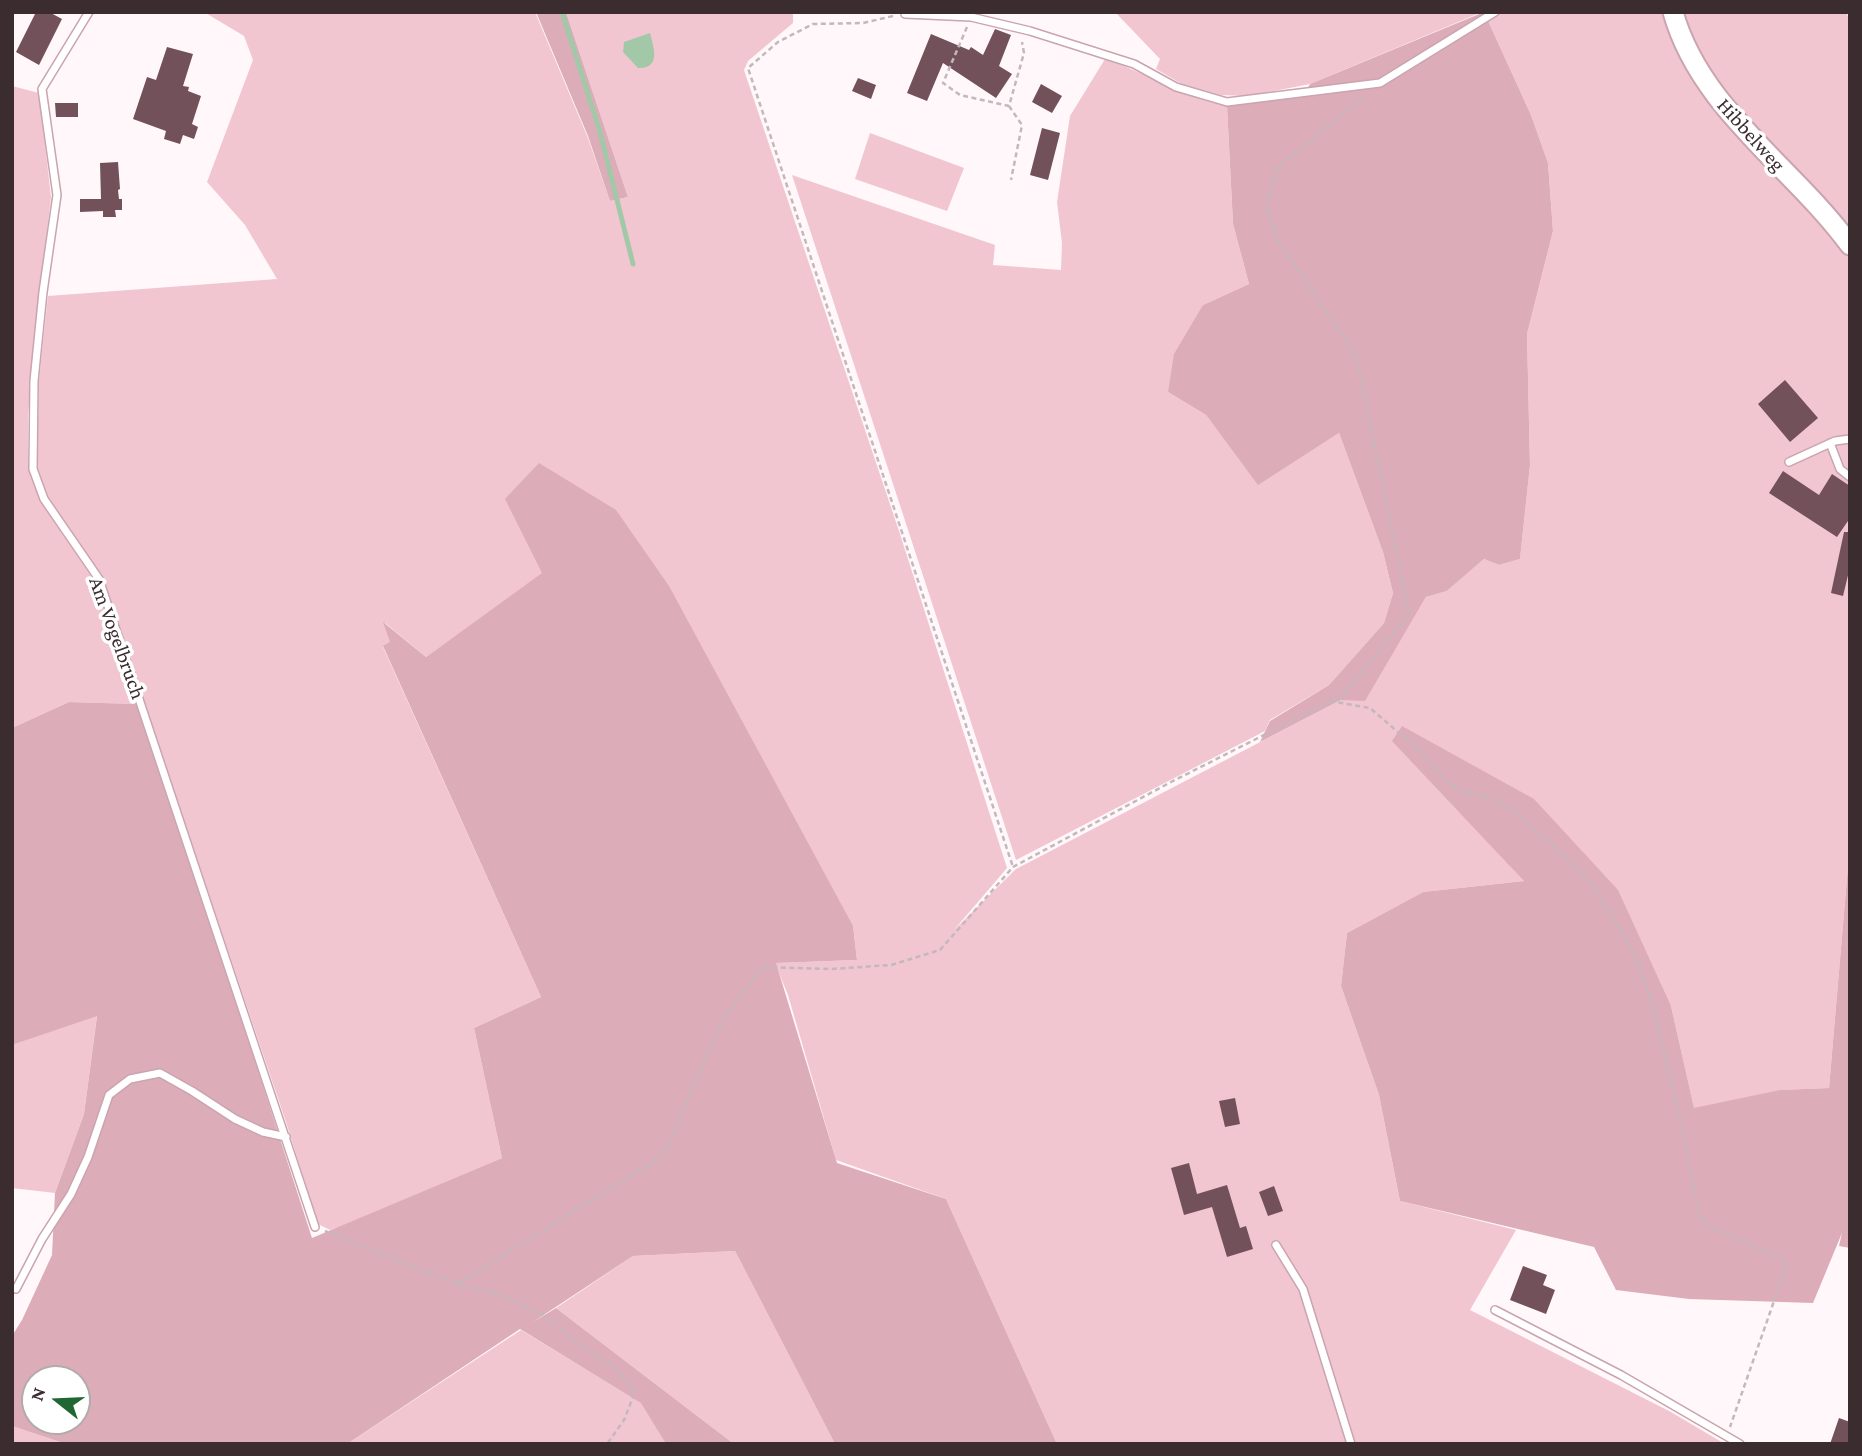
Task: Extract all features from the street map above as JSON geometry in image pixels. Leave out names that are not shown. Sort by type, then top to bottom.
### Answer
[{"type":"street","name":"Hibbelweg","points":[[1673,12],[1680,39],[1715,95],[1850,245]]},
{"type":"lane","name":"Am Vogelbruch","points":[[89,12],[42,89],[57,195],[34,382],[33,469],[44,499],[99,579],[315,1227]]},
{"type":"lane","points":[[905,14],[971,17],[1026,30],[1134,64],[1176,87],[1227,102],[1380,83],[1495,12]]},
{"type":"lane","points":[[1789,462],[1830,443],[1850,439]]},
{"type":"lane","points":[[1830,443],[1840,469],[1850,477]]},
{"type":"lane","points":[[16,1289],[42,1239],[71,1194],[88,1157],[109,1095],[130,1079],[160,1073],[234,1119],[263,1132],[286,1137]]},
{"type":"lane","points":[[1276,1245],[1303,1289],[1352,1444]]},
{"type":"lane","points":[[1495,1310],[1621,1375],[1740,1444]]},
{"type":"path","points":[[905,14],[863,23],[813,24],[778,42],[748,68],[1013,867]]},
{"type":"path","points":[[971,17],[943,83],[960,95],[1009,106],[1022,125],[1011,180]]},
{"type":"path","points":[[1009,106],[1024,53],[1021,41],[1026,30]]},
{"type":"path","points":[[457,1284],[664,1156],[723,1019],[762,967],[831,969],[891,965],[940,950],[1013,867],[1343,695],[1409,614],[1356,355],[1279,242],[1266,207],[1278,167],[1380,83]]},
{"type":"path","points":[[1330,701],[1370,708],[1420,751],[1446,781],[1463,791],[1490,798],[1512,810],[1594,887],[1635,956],[1652,1002],[1686,1144],[1699,1216],[1712,1228],[1788,1261],[1727,1436]]},
{"type":"path","points":[[315,1227],[457,1284],[501,1295],[544,1315],[616,1369],[635,1392],[624,1420],[607,1444]]},
{"type":"shaded area","points":[[204,12],[535,12],[588,138],[610,201],[628,197],[566,12],[793,12],[793,23],[748,61],[744,70],[899,531],[1007,868],[954,930],[1016,869],[1341,700],[1365,700],[1426,597],[1447,591],[1484,559],[1499,565],[1520,559],[1530,465],[1527,334],[1553,231],[1548,163],[1531,115],[1484,12],[1665,12],[1674,44],[1704,91],[1756,154],[1850,257],[1850,843],[1829,1088],[1782,1090],[1694,1109],[1671,1006],[1477,829],[1524,881],[1423,892],[1347,933],[1341,986],[1379,1095],[1400,1201],[1516,1230],[1470,1310],[1671,1412],[1725,1444],[1057,1444],[946,1199],[836,1160],[788,995],[775,963],[857,960],[853,926],[506,500],[543,573],[426,657],[385,623],[391,643],[383,647],[541,997],[474,1028],[502,1158],[339,1227],[330,1230],[318,1224],[101,575],[46,494],[37,466],[39,380],[48,296],[277,279],[245,225],[207,182],[253,60],[244,36]]},
{"type":"shaded area","points":[[536,12],[566,12],[628,197],[610,201],[588,136]]},
{"type":"shaded area","points":[[1115,12],[1482,12],[1310,84],[1248,96],[1221,95],[1182,84],[1156,69],[1160,59]]},
{"type":"shaded area","points":[[1484,12],[1531,115],[1548,163],[1553,231],[1527,334],[1530,465],[1520,559],[1499,565],[1484,559],[1447,591],[1426,597],[1365,701],[1341,700],[1260,742],[1270,721],[1329,685],[1384,623],[1393,593],[1383,552],[1339,433],[1258,485],[1206,415],[1168,392],[1174,354],[1203,305],[1249,284],[1233,224],[1227,106],[1303,97],[1310,84]]},
{"type":"shaded area","points":[[1682,12],[1846,12],[1850,21],[1850,235],[1732,103],[1699,54]]},
{"type":"shaded area","points":[[650,33],[653,61],[650,65],[638,68],[623,52],[624,42]]},
{"type":"shaded area","points":[[1105,59],[1196,97],[1227,106],[1233,224],[1249,284],[1203,305],[1168,392],[1206,415],[1258,484],[1339,433],[1383,552],[1393,593],[1384,623],[1329,685],[1270,720],[1265,731],[1016,860],[792,175],[995,245],[993,265],[1061,270],[1062,243],[1057,202],[1070,116]]},
{"type":"shaded area","points":[[12,86],[39,93],[51,197],[28,415],[28,467],[44,507],[96,583],[136,704],[69,702],[12,728]]},
{"type":"shaded area","points":[[870,133],[964,168],[947,211],[855,179]]},
{"type":"shaded area","points":[[539,463],[616,510],[669,586],[853,926],[857,960],[776,963],[837,1163],[946,1199],[1057,1444],[835,1444],[735,1251],[633,1256],[533,1322],[556,1308],[734,1444],[666,1444],[641,1403],[520,1329],[347,1444],[66,1444],[39,1435],[91,1435],[91,1365],[21,1365],[21,1429],[12,1426],[12,1336],[52,1255],[55,1193],[84,1114],[97,1016],[12,1045],[12,728],[69,702],[136,704],[312,1238],[502,1158],[474,1028],[541,997],[383,646],[390,642],[383,622],[426,657],[542,573],[505,499]]},
{"type":"shaded area","points":[[1402,726],[1534,799],[1618,890],[1671,1006],[1694,1108],[1780,1090],[1829,1088],[1850,843],[1850,1248],[1839,1246],[1842,1233],[1813,1303],[1689,1299],[1616,1290],[1594,1247],[1400,1201],[1379,1095],[1341,986],[1347,933],[1423,892],[1524,881],[1392,741]]},
{"type":"shaded area","points":[[97,1015],[84,1114],[55,1193],[12,1188],[12,1045]]},
{"type":"shaded area","points":[[735,1251],[835,1444],[734,1444],[556,1308],[633,1256]]},
{"type":"shaded area","points":[[521,1330],[642,1403],[666,1444],[347,1444]]},
{"type":"shaded area","points":[[12,1426],[21,1429],[21,1435],[39,1435],[66,1444],[12,1444]]},
{"type":"building","points":[[36,12],[49,12],[62,19],[39,65],[16,52]]},
{"type":"building","points":[[995,29],[1011,35],[999,66],[1012,74],[996,98],[943,63],[927,101],[907,93],[931,34],[969,50],[971,47],[983,55]]},
{"type":"building","points":[[167,47],[193,54],[183,86],[201,96],[192,124],[198,127],[194,139],[183,135],[180,144],[164,139],[166,131],[133,119],[147,77],[156,80]]},
{"type":"building","points":[[858,78],[876,85],[871,99],[852,91]]},
{"type":"building","points":[[1041,84],[1062,96],[1052,113],[1032,102]]},
{"type":"building","points":[[55,103],[78,103],[78,117],[56,117]]},
{"type":"building","points":[[1042,128],[1060,133],[1048,180],[1030,175]]},
{"type":"building","points":[[118,162],[118,190],[119,199],[122,199],[122,210],[115,210],[116,217],[103,217],[103,211],[80,212],[80,199],[101,199],[100,163]]},
{"type":"building","points":[[1785,380],[1818,418],[1790,442],[1758,404]]},
{"type":"building","points":[[1783,471],[1819,495],[1832,474],[1850,486],[1850,518],[1837,537],[1769,493]]},
{"type":"building","points":[[1844,532],[1850,532],[1850,567],[1843,596],[1831,593]]},
{"type":"building","points":[[1235,1098],[1240,1124],[1225,1127],[1219,1101]]},
{"type":"building","points":[[1189,1163],[1197,1194],[1227,1185],[1240,1228],[1246,1226],[1253,1249],[1227,1257],[1212,1207],[1184,1215],[1171,1168]]},
{"type":"building","points":[[1274,1186],[1283,1211],[1268,1216],[1259,1192]]},
{"type":"building","points":[[1523,1266],[1547,1275],[1543,1285],[1555,1290],[1546,1314],[1510,1300]]},
{"type":"building","points":[[1839,1418],[1850,1422],[1850,1444],[1830,1444]]},
{"type":"waterway","points":[[562,12],[600,132],[633,264]]}]
